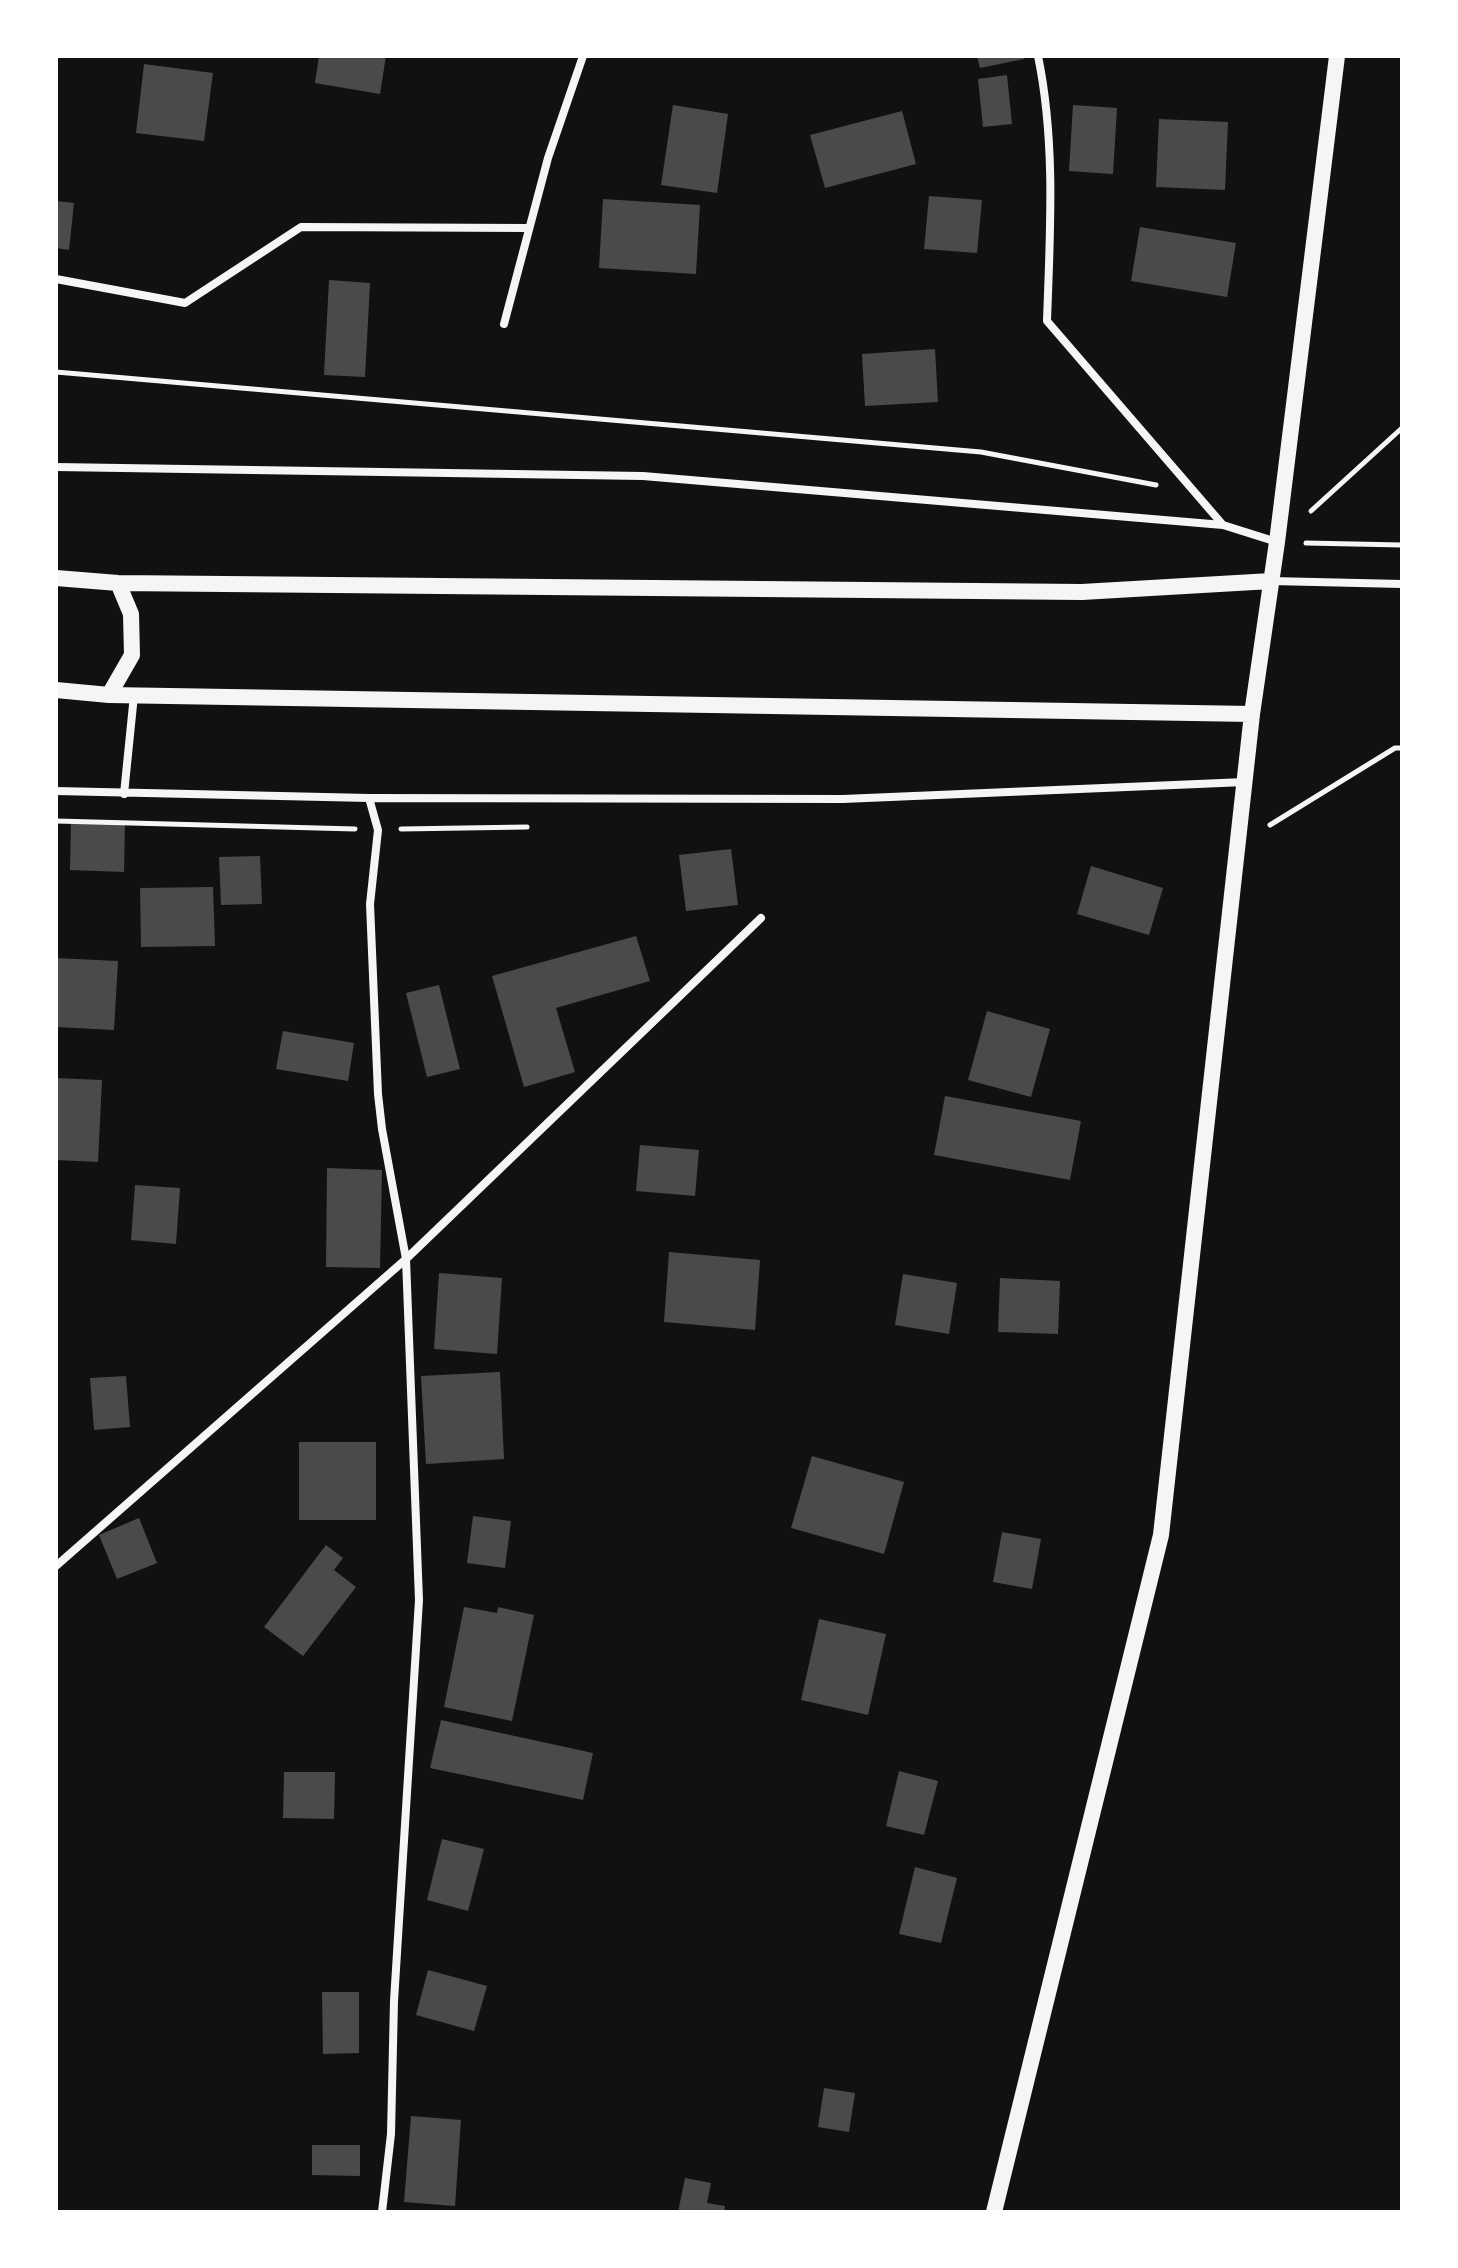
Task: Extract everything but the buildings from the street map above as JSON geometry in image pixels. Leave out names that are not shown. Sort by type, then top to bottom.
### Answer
[{"type":"main road","points":[[994,2212],[1161,1535],[1252,714],[1277,542],[1337,56]]},
{"type":"main road","points":[[56,578],[118,583],[1082,592],[1271,581]]},
{"type":"main road","points":[[109,695],[132,655],[131,614],[118,583]]},
{"type":"main road","points":[[56,690],[109,695],[1252,714]]},
{"type":"street","points":[[504,324],[548,158],[583,56]]},
{"type":"street","points":[[1038,56],[1043,82],[1051,194],[1047,321],[1223,525]]},
{"type":"street","points":[[56,279],[185,303],[301,227],[529,228]]},
{"type":"street","points":[[56,467],[643,476],[1223,525],[1277,542]]},
{"type":"street","points":[[1271,581],[1402,584]]},
{"type":"street","points":[[124,794],[134,695]]},
{"type":"street","points":[[56,791],[369,798],[843,799],[1245,782]]},
{"type":"street","points":[[369,798],[378,830],[370,904],[378,1094],[406,1259],[419,1600],[395,1986],[391,2134],[382,2212]]},
{"type":"street","points":[[56,1566],[406,1259],[761,918]]},
{"type":"path","points":[[56,372],[981,452],[1195,493]]},
{"type":"path","points":[[1277,542],[1402,428]]},
{"type":"path","points":[[1277,542],[1402,545]]},
{"type":"path","points":[[1238,844],[1395,748],[1402,748]]}]
